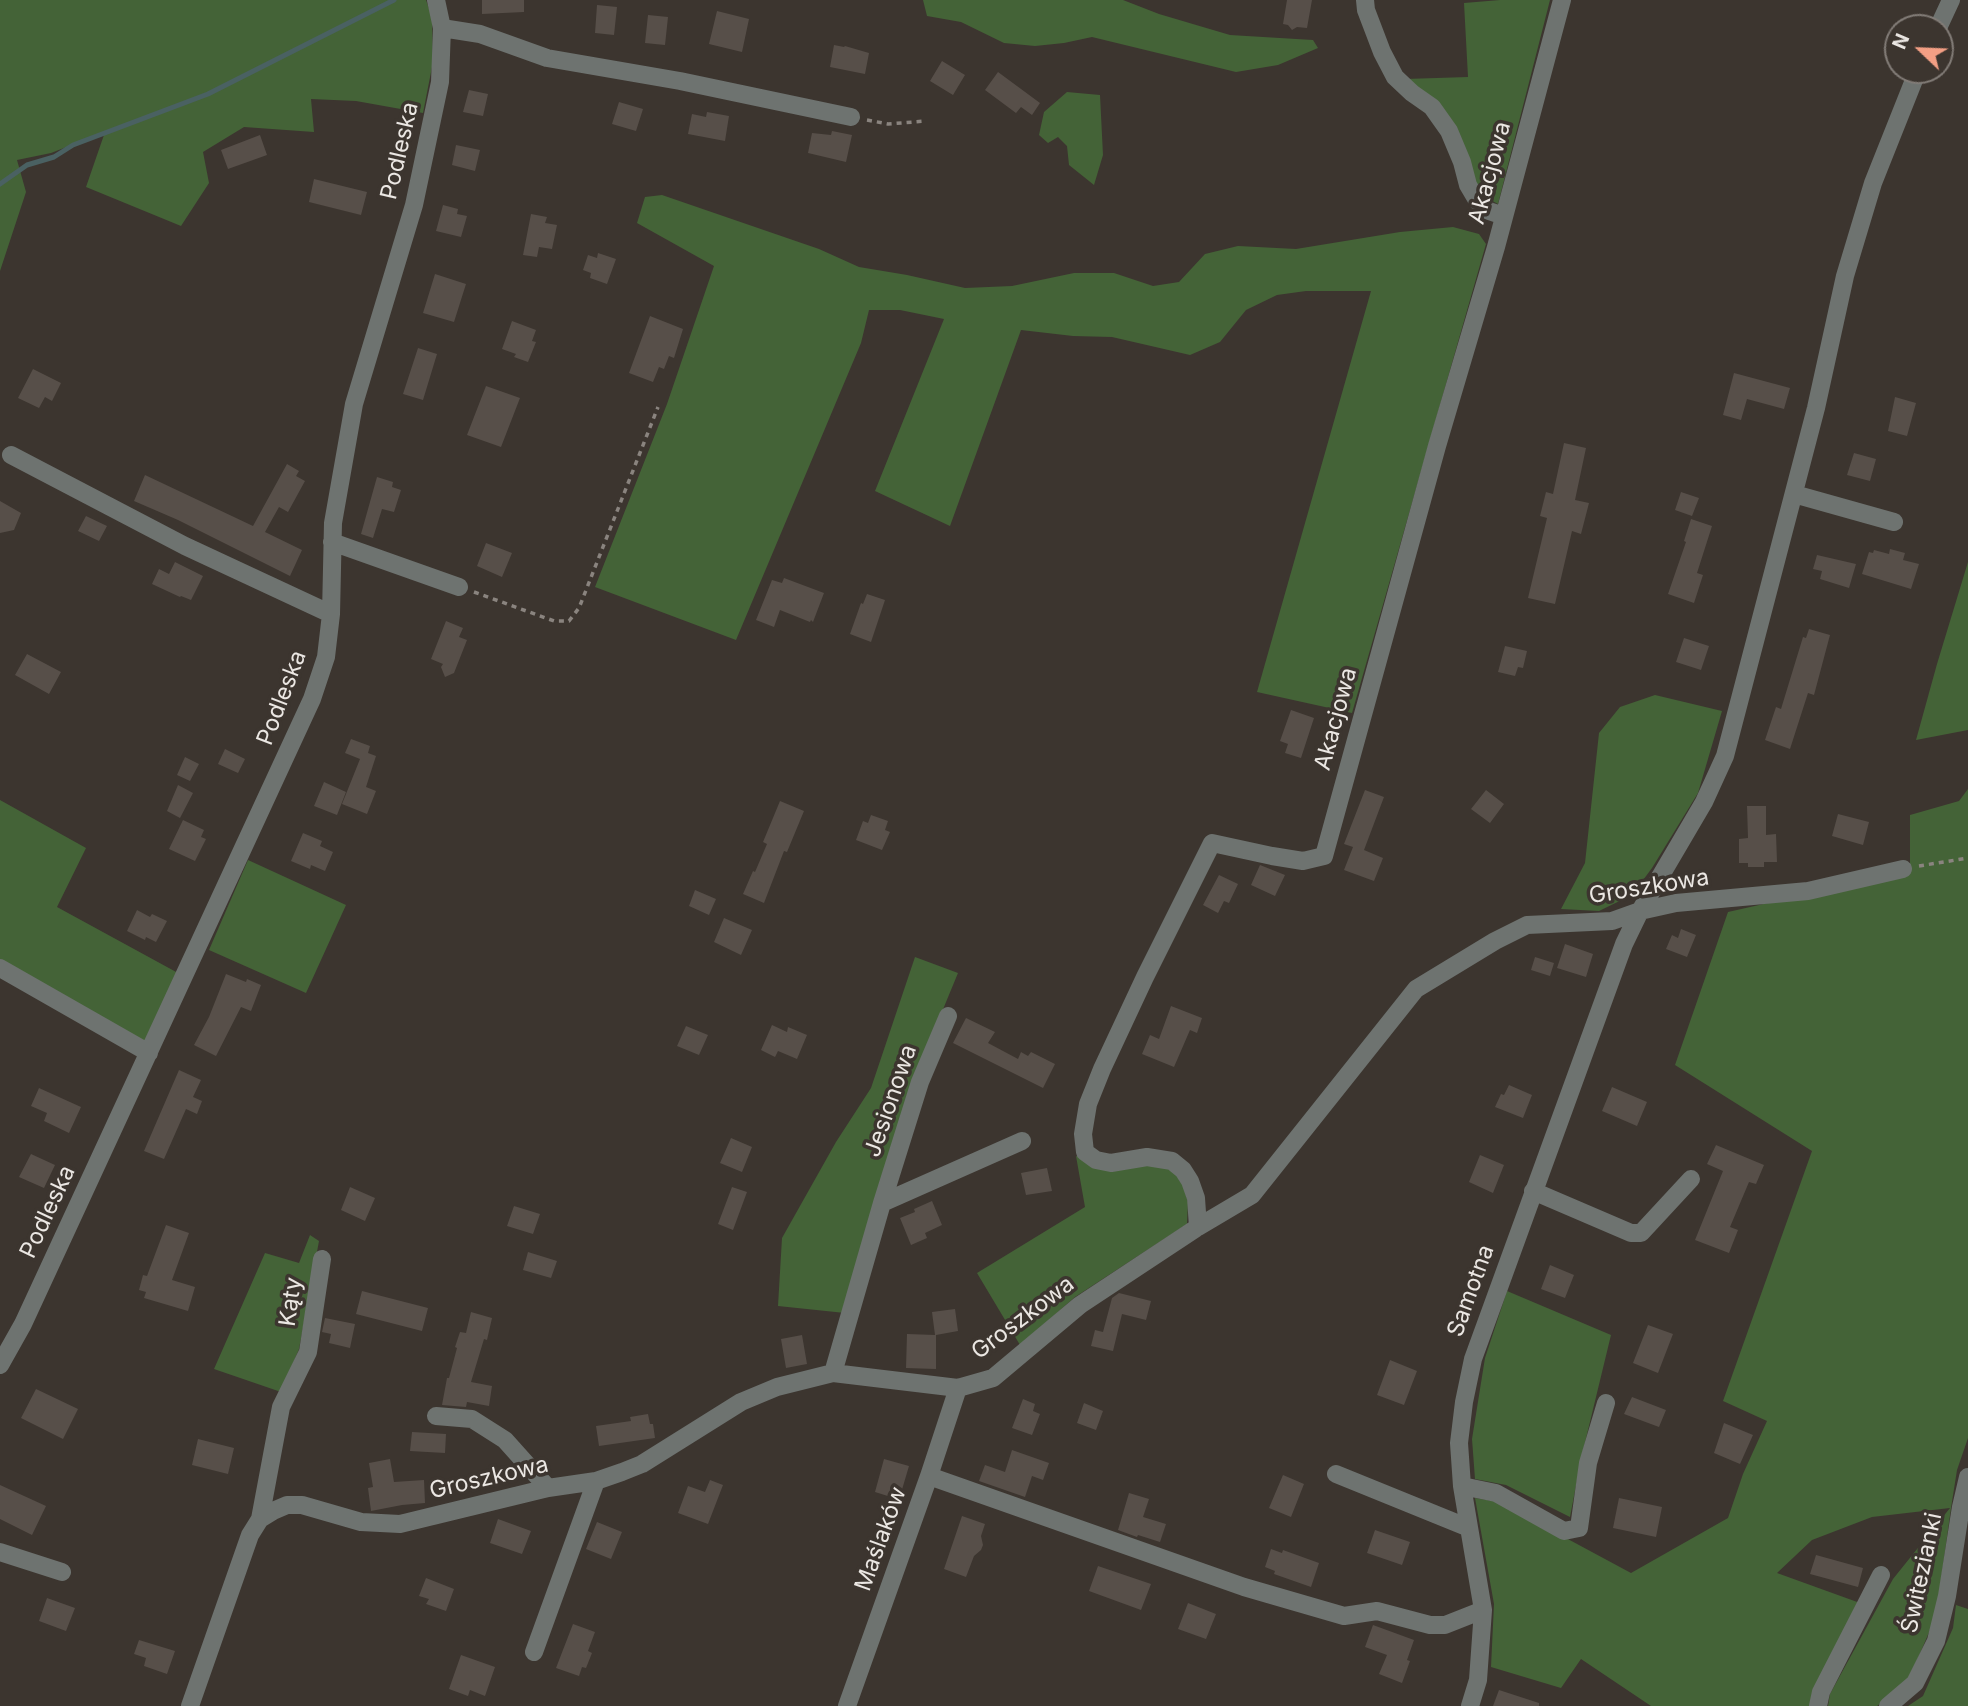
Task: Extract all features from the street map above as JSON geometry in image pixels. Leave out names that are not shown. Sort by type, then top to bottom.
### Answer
[{"type":"street","name":"Podleska","points":[[0,1365],[23,1324],[312,699],[326,657],[331,614],[333,523],[354,404],[414,205],[440,82],[442,27],[436,0]]},
{"type":"street","name":"Akacjowa","points":[[1198,1227],[1196,1198],[1190,1181],[1183,1170],[1172,1161],[1147,1157],[1111,1163],[1096,1160],[1085,1152],[1083,1134],[1088,1104],[1145,977],[1212,843],[1303,861],[1324,856],[1562,0]]},
{"type":"street","points":[[1365,5],[1382,52],[1395,77],[1432,107],[1449,131],[1468,185],[1478,202],[1489,211],[1504,216]]},
{"type":"street","points":[[442,27],[481,34],[547,58],[680,81],[851,117]]},
{"type":"street","name":"Samotna","points":[[1470,1706],[1478,1680],[1483,1610],[1462,1486],[1459,1443],[1473,1359],[1624,944],[1640,911],[1704,802],[1725,756],[1816,408],[1845,276],[1873,183],[1912,84]]},
{"type":"street","points":[[11,455],[186,546],[331,614]]},
{"type":"street","points":[[1794,494],[1894,522]]},
{"type":"street","points":[[332,542],[459,587]]},
{"type":"street","name":"Groszkowa","points":[[260,1519],[287,1505],[302,1505],[361,1522],[400,1524],[548,1488],[596,1481],[642,1464],[741,1402],[777,1387],[834,1373],[958,1388],[993,1378],[1080,1305],[1198,1227],[1252,1195],[1416,989],[1495,941],[1527,925],[1612,921],[1676,903],[1808,891],[1903,869]]},
{"type":"street","points":[[0,968],[149,1053]]},
{"type":"street","name":"Jesionowa","points":[[834,1373],[882,1203],[920,1082],[948,1016]]},
{"type":"street","points":[[882,1203],[1022,1141]]},
{"type":"street","points":[[1533,1191],[1630,1233],[1642,1233],[1691,1179]]},
{"type":"street","name":"Kąty","points":[[260,1519],[281,1407],[308,1352],[322,1259]]},
{"type":"street","name":"Maślaków","points":[[847,1706],[958,1388]]},
{"type":"street","points":[[1462,1486],[1496,1493],[1564,1531],[1579,1528],[1588,1464],[1606,1404]]},
{"type":"street","points":[[436,1416],[472,1419],[505,1440],[548,1488]]},
{"type":"street","points":[[1336,1474],[1469,1528]]},
{"type":"street","points":[[929,1476],[1244,1587],[1344,1616],[1377,1611],[1430,1625],[1445,1625],[1483,1610]]},
{"type":"street","name":"Świtezianki","points":[[1888,1706],[1915,1683],[1936,1641],[1947,1596],[1968,1476]]},
{"type":"street","points":[[534,1652],[596,1481]]},
{"type":"street","points":[[190,1706],[242,1554],[260,1519]]},
{"type":"street","points":[[0,1552],[62,1572]]},
{"type":"street","points":[[1818,1706],[1821,1692],[1881,1576]]},
{"type":"path","points":[[851,117],[888,124],[926,121]]},
{"type":"path","points":[[459,587],[554,621],[569,621],[579,608],[658,407]]},
{"type":"path","points":[[1903,869],[1968,858]]},
{"type":"green space","points":[[0,0],[426,0],[432,17],[433,62],[423,113],[356,101],[311,99],[314,132],[244,127],[203,152],[209,183],[181,226],[86,187],[105,132],[51,153],[17,160],[26,192],[0,271]]},
{"type":"green space","points":[[923,0],[1123,0],[1159,14],[1230,35],[1313,40],[1318,48],[1278,65],[1236,72],[1092,37],[1035,46],[1004,43],[961,22],[927,16]]},
{"type":"green space","points":[[1550,0],[1498,204],[1485,197],[1405,79],[1468,77],[1464,3]]},
{"type":"green space","points":[[1067,92],[1100,95],[1103,155],[1094,185],[1069,165],[1067,146],[1058,137],[1048,143],[1039,135],[1044,112]]},
{"type":"green space","points":[[662,195],[819,249],[859,267],[965,288],[1012,286],[1074,273],[1114,273],[1153,286],[1179,282],[1205,254],[1238,246],[1296,249],[1400,232],[1453,227],[1479,234],[1486,244],[1352,713],[1257,692],[1371,291],[1306,291],[1277,295],[1246,310],[1220,342],[1190,355],[1112,337],[1021,330],[950,526],[875,491],[944,319],[900,310],[869,310],[861,343],[736,640],[595,587],[667,404],[714,266],[637,223],[645,197]]},
{"type":"green space","points":[[1968,562],[1968,730],[1916,740],[1937,664]]},
{"type":"green space","points":[[1655,695],[1722,711],[1698,793],[1652,868],[1632,895],[1599,911],[1561,909],[1585,863],[1599,733],[1620,707]]},
{"type":"green space","points":[[1968,789],[1968,1438],[1957,1470],[1936,1616],[1906,1686],[1877,1706],[1828,1706],[1830,1694],[1893,1579],[1950,1508],[1872,1517],[1812,1540],[1777,1573],[1860,1603],[1810,1706],[1651,1706],[1581,1659],[1561,1688],[1491,1667],[1494,1604],[1475,1498],[1499,1502],[1631,1573],[1728,1518],[1743,1474],[1767,1421],[1723,1401],[1812,1151],[1675,1065],[1728,912],[1910,871],[1910,815],[1959,801]]},
{"type":"green space","points":[[0,800],[86,848],[57,907],[178,973],[144,1042],[0,959]]},
{"type":"green space","points":[[248,860],[346,905],[306,993],[209,950]]},
{"type":"green space","points":[[915,957],[958,973],[913,1082],[845,1313],[778,1306],[782,1238],[836,1142],[871,1088]]},
{"type":"green space","points":[[1076,1156],[1100,1167],[1155,1164],[1170,1166],[1183,1185],[1188,1202],[1187,1224],[1075,1297],[1020,1345],[977,1273],[1085,1207]]},
{"type":"green space","points":[[310,1235],[319,1241],[299,1349],[281,1392],[214,1369],[265,1253],[299,1263]]},
{"type":"green space","points":[[1507,1291],[1611,1335],[1570,1517],[1506,1485],[1475,1479],[1472,1439],[1485,1358]]},
{"type":"green space","points":[[1956,1605],[1968,1609],[1968,1706],[1908,1706],[1923,1696],[1953,1628]]},
{"type":"building","points":[[482,0],[524,0],[524,12],[482,14]]},
{"type":"building","points":[[1287,0],[1312,0],[1307,28],[1297,27],[1292,30],[1283,24]]},
{"type":"building","points":[[597,5],[617,7],[614,35],[595,33]]},
{"type":"building","points":[[717,11],[749,19],[742,52],[709,44]]},
{"type":"building","points":[[648,15],[668,17],[665,45],[645,43]]},
{"type":"building","points":[[834,45],[869,53],[865,74],[830,67]]},
{"type":"building","points":[[942,61],[965,75],[953,95],[930,81]]},
{"type":"building","points":[[998,72],[1040,103],[1032,115],[1021,107],[1016,113],[985,90]]},
{"type":"building","points":[[469,90],[488,94],[483,116],[463,112]]},
{"type":"building","points":[[619,102],[643,109],[636,131],[612,124]]},
{"type":"building","points":[[707,112],[729,116],[725,141],[688,134],[692,114],[706,117]]},
{"type":"building","points":[[832,131],[852,135],[846,162],[808,153],[812,133],[831,135]]},
{"type":"building","points":[[260,135],[267,155],[228,169],[221,150]]},
{"type":"building","points":[[456,145],[480,150],[475,171],[452,165]]},
{"type":"building","points":[[314,179],[367,192],[361,215],[309,202]]},
{"type":"building","points":[[443,205],[458,209],[457,214],[467,216],[461,237],[436,231]]},
{"type":"building","points":[[531,214],[547,217],[545,223],[557,225],[552,249],[539,247],[537,257],[523,255]]},
{"type":"building","points":[[598,253],[616,259],[607,284],[590,278],[591,273],[583,270],[588,255],[597,258]]},
{"type":"building","points":[[435,274],[466,284],[454,322],[423,313]]},
{"type":"building","points":[[650,316],[683,329],[674,358],[669,356],[664,369],[659,367],[653,382],[629,373]]},
{"type":"building","points":[[512,321],[536,330],[532,341],[536,342],[528,362],[502,349]]},
{"type":"building","points":[[418,348],[437,354],[423,400],[403,394]]},
{"type":"building","points":[[33,369],[61,383],[52,401],[45,397],[39,408],[18,398]]},
{"type":"building","points":[[1734,373],[1790,388],[1784,409],[1747,399],[1741,420],[1723,415]]},
{"type":"building","points":[[486,386],[520,398],[501,447],[467,435]]},
{"type":"building","points":[[1895,397],[1916,403],[1907,436],[1888,431]]},
{"type":"building","points":[[1564,443],[1586,448],[1575,500],[1589,503],[1581,534],[1572,531],[1555,604],[1528,598],[1547,518],[1540,516],[1546,492],[1553,494]]},
{"type":"building","points":[[1854,453],[1876,459],[1870,481],[1847,475]]},
{"type":"building","points":[[287,464],[299,471],[296,476],[305,481],[288,512],[279,507],[265,532],[302,550],[290,576],[134,501],[145,475],[253,526]]},
{"type":"building","points":[[377,477],[393,482],[392,487],[401,490],[394,512],[382,509],[373,538],[361,534]]},
{"type":"building","points":[[1681,492],[1699,498],[1692,516],[1675,510]]},
{"type":"building","points":[[0,501],[21,513],[14,530],[0,533]]},
{"type":"building","points":[[86,516],[107,526],[99,541],[78,531]]},
{"type":"building","points":[[1691,519],[1712,526],[1697,573],[1703,575],[1694,603],[1668,594]]},
{"type":"building","points":[[486,543],[512,553],[502,577],[477,566]]},
{"type":"building","points":[[1890,549],[1905,553],[1903,560],[1919,564],[1911,589],[1862,574],[1869,552],[1873,553],[1874,550],[1889,554]]},
{"type":"building","points":[[1817,555],[1856,564],[1849,588],[1820,579],[1822,571],[1813,569]]},
{"type":"building","points":[[175,562],[203,576],[191,600],[152,584],[159,569],[169,574]]},
{"type":"building","points":[[784,578],[824,593],[813,622],[780,610],[774,627],[756,620],[772,580],[782,583]]},
{"type":"building","points":[[867,594],[885,600],[871,642],[850,634]]},
{"type":"building","points":[[446,621],[463,628],[459,637],[467,640],[454,673],[445,677],[441,667],[443,664],[431,659]]},
{"type":"building","points":[[1809,629],[1830,635],[1814,695],[1808,693],[1790,749],[1765,740],[1776,707],[1781,709],[1803,637],[1806,638]]},
{"type":"building","points":[[1684,638],[1709,646],[1701,670],[1676,662]]},
{"type":"building","points":[[1505,646],[1527,651],[1523,668],[1518,667],[1515,676],[1498,672]]},
{"type":"building","points":[[27,654],[61,672],[49,694],[15,675]]},
{"type":"building","points":[[1291,710],[1314,718],[1301,758],[1285,753],[1288,744],[1280,741]]},
{"type":"building","points":[[351,739],[370,746],[368,753],[376,756],[366,787],[376,791],[367,814],[342,804],[360,759],[345,753]]},
{"type":"building","points":[[225,749],[245,759],[238,773],[218,764]]},
{"type":"building","points":[[185,757],[199,764],[190,781],[177,775]]},
{"type":"building","points":[[324,782],[346,792],[337,815],[314,806]]},
{"type":"building","points":[[178,785],[193,793],[180,818],[167,811]]},
{"type":"building","points":[[1365,790],[1384,797],[1364,850],[1383,858],[1374,881],[1344,870],[1353,847],[1344,844]]},
{"type":"building","points":[[1486,790],[1504,804],[1490,823],[1471,809]]},
{"type":"building","points":[[780,801],[804,811],[787,852],[784,851],[764,903],[743,894],[767,844],[763,842]]},
{"type":"building","points":[[1747,806],[1766,806],[1766,835],[1776,834],[1777,862],[1764,862],[1764,867],[1748,867],[1748,863],[1739,863],[1739,839],[1748,838]]},
{"type":"building","points":[[1838,814],[1869,822],[1863,845],[1832,836]]},
{"type":"building","points":[[871,815],[888,821],[885,830],[890,832],[882,850],[856,840],[863,821],[868,823]]},
{"type":"building","points":[[183,820],[204,830],[201,837],[206,839],[195,861],[169,849]]},
{"type":"building","points":[[303,833],[322,841],[320,846],[333,852],[325,871],[311,865],[310,869],[291,861]]},
{"type":"building","points":[[1260,865],[1285,875],[1275,896],[1251,885]]},
{"type":"building","points":[[1219,875],[1238,884],[1229,903],[1224,901],[1218,913],[1203,905]]},
{"type":"building","points":[[695,890],[716,899],[709,915],[689,906]]},
{"type":"building","points":[[137,910],[167,921],[156,942],[127,931]]},
{"type":"building","points":[[724,918],[752,930],[741,955],[714,942]]},
{"type":"building","points":[[1681,929],[1696,935],[1687,957],[1666,949],[1672,935],[1678,938]]},
{"type":"building","points":[[1565,944],[1593,954],[1586,977],[1557,968]]},
{"type":"building","points":[[1535,957],[1554,963],[1550,976],[1531,970]]},
{"type":"building","points":[[226,974],[261,985],[251,1011],[241,1007],[216,1056],[194,1045],[209,1017]]},
{"type":"building","points":[[1171,1006],[1202,1018],[1197,1033],[1190,1030],[1174,1067],[1142,1054],[1150,1035],[1159,1039]]},
{"type":"building","points":[[966,1018],[995,1032],[988,1043],[1018,1059],[1021,1052],[1028,1056],[1031,1052],[1055,1064],[1043,1088],[953,1043]]},
{"type":"building","points":[[772,1025],[787,1032],[788,1027],[807,1035],[797,1059],[778,1051],[775,1057],[761,1050]]},
{"type":"building","points":[[686,1026],[708,1035],[699,1055],[677,1046]]},
{"type":"building","points":[[179,1070],[201,1080],[193,1097],[202,1101],[197,1114],[186,1109],[164,1159],[144,1151]]},
{"type":"building","points":[[1509,1085],[1532,1095],[1523,1118],[1495,1107]]},
{"type":"building","points":[[1612,1087],[1647,1102],[1637,1126],[1602,1111]]},
{"type":"building","points":[[39,1088],[81,1107],[69,1133],[44,1121],[47,1113],[31,1106]]},
{"type":"building","points":[[731,1138],[752,1147],[742,1172],[720,1163]]},
{"type":"building","points":[[1716,1145],[1764,1165],[1756,1184],[1749,1182],[1730,1227],[1738,1230],[1729,1253],[1695,1240],[1723,1171],[1707,1164]]},
{"type":"building","points":[[31,1154],[55,1165],[44,1188],[19,1177]]},
{"type":"building","points":[[1480,1155],[1504,1165],[1493,1193],[1469,1182]]},
{"type":"building","points":[[1047,1168],[1052,1191],[1026,1195],[1021,1173]]},
{"type":"building","points":[[350,1187],[375,1198],[365,1221],[341,1210]]},
{"type":"building","points":[[732,1187],[747,1192],[733,1230],[718,1224]]},
{"type":"building","points":[[932,1201],[942,1225],[925,1233],[927,1238],[911,1245],[900,1218]]},
{"type":"building","points":[[514,1206],[540,1214],[533,1234],[507,1226]]},
{"type":"building","points":[[166,1225],[189,1233],[172,1280],[195,1287],[188,1311],[144,1298],[146,1292],[139,1290]]},
{"type":"building","points":[[528,1252],[557,1261],[551,1278],[523,1270]]},
{"type":"building","points":[[1550,1265],[1574,1275],[1565,1298],[1541,1289]]},
{"type":"building","points":[[362,1291],[428,1308],[422,1331],[356,1314]]},
{"type":"building","points":[[1119,1293],[1151,1301],[1146,1320],[1122,1314],[1113,1351],[1091,1346],[1095,1330],[1103,1332],[1112,1298]]},
{"type":"building","points":[[955,1309],[958,1331],[936,1335],[936,1369],[906,1368],[907,1334],[935,1335],[932,1312]]},
{"type":"building","points":[[471,1312],[492,1318],[487,1340],[484,1339],[471,1382],[492,1386],[489,1406],[467,1402],[466,1407],[442,1405],[457,1348],[455,1347],[460,1332],[466,1333]]},
{"type":"building","points":[[325,1318],[355,1324],[350,1348],[329,1343],[331,1334],[322,1332]]},
{"type":"building","points":[[1648,1325],[1673,1334],[1658,1373],[1633,1363]]},
{"type":"building","points":[[802,1335],[807,1364],[786,1368],[781,1339]]},
{"type":"building","points":[[1390,1360],[1417,1371],[1404,1405],[1377,1395]]},
{"type":"building","points":[[36,1389],[78,1409],[63,1439],[21,1418]]},
{"type":"building","points":[[1632,1397],[1666,1410],[1659,1427],[1624,1414]]},
{"type":"building","points":[[1023,1399],[1035,1404],[1033,1411],[1040,1414],[1032,1435],[1012,1428]]},
{"type":"building","points":[[1084,1403],[1103,1411],[1096,1430],[1077,1423]]},
{"type":"building","points":[[648,1414],[655,1438],[599,1446],[596,1426],[631,1421],[630,1417]]},
{"type":"building","points":[[1724,1423],[1753,1435],[1740,1464],[1714,1453]]},
{"type":"building","points":[[412,1432],[446,1434],[445,1453],[410,1451]]},
{"type":"building","points":[[198,1439],[234,1448],[228,1474],[192,1465]]},
{"type":"building","points":[[1012,1450],[1049,1463],[1043,1480],[1032,1476],[1025,1497],[979,1481],[985,1465],[1005,1472]]},
{"type":"building","points":[[390,1459],[394,1482],[424,1480],[425,1503],[371,1511],[368,1488],[373,1487],[369,1463]]},
{"type":"building","points":[[884,1459],[909,1466],[901,1493],[892,1490],[891,1497],[875,1492]]},
{"type":"building","points":[[1283,1475],[1304,1484],[1291,1517],[1269,1508]]},
{"type":"building","points":[[710,1480],[723,1485],[708,1524],[678,1513],[688,1486],[705,1492]]},
{"type":"building","points":[[0,1485],[46,1506],[32,1535],[0,1519]]},
{"type":"building","points":[[1129,1493],[1149,1499],[1143,1517],[1166,1524],[1160,1542],[1118,1530]]},
{"type":"building","points":[[1619,1498],[1662,1507],[1656,1537],[1613,1528]]},
{"type":"building","points":[[962,1516],[985,1524],[981,1536],[983,1545],[974,1556],[966,1577],[944,1569]]},
{"type":"building","points":[[498,1519],[531,1531],[522,1554],[490,1543]]},
{"type":"building","points":[[597,1522],[622,1532],[611,1559],[586,1549]]},
{"type":"building","points":[[1375,1530],[1410,1542],[1402,1565],[1367,1553]]},
{"type":"building","points":[[1271,1549],[1282,1553],[1283,1550],[1319,1563],[1311,1587],[1274,1574],[1275,1571],[1265,1567]]},
{"type":"building","points":[[1816,1555],[1863,1568],[1858,1587],[1810,1574]]},
{"type":"building","points":[[1098,1566],[1151,1584],[1141,1610],[1089,1591]]},
{"type":"building","points":[[426,1578],[454,1589],[446,1611],[426,1604],[429,1599],[419,1596]]},
{"type":"building","points":[[47,1598],[75,1608],[66,1631],[39,1621]]},
{"type":"building","points":[[1188,1603],[1216,1614],[1206,1639],[1178,1629]]},
{"type":"building","points":[[573,1624],[595,1632],[588,1651],[592,1653],[586,1668],[582,1667],[579,1676],[556,1668]]},
{"type":"building","points":[[1373,1625],[1414,1640],[1402,1683],[1379,1674],[1387,1655],[1365,1647]]},
{"type":"building","points":[[139,1640],[175,1651],[167,1674],[144,1666],[146,1658],[134,1654]]},
{"type":"building","points":[[461,1655],[495,1667],[485,1696],[470,1690],[468,1696],[449,1689]]},
{"type":"building","points":[[1499,1690],[1539,1703],[1539,1706],[1493,1706]]},
{"type":"waterway","points":[[0,184],[27,165],[54,157],[73,145],[208,94],[394,0]]}]
